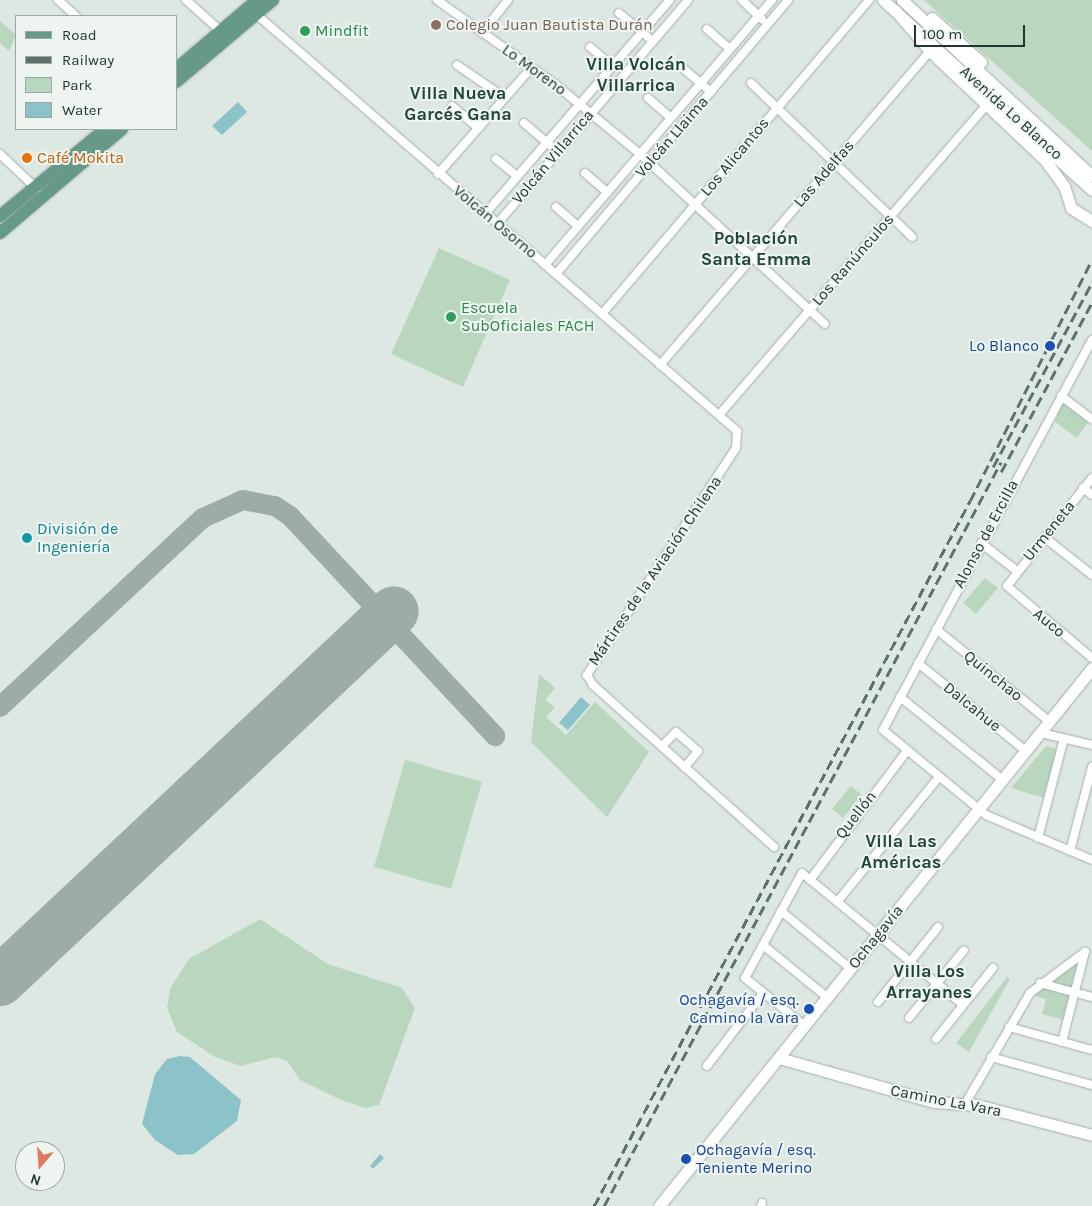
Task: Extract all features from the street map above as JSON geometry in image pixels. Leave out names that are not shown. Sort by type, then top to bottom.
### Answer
[{"type":"main road","points":[[178,80],[257,0]]},
{"type":"main road","points":[[178,69],[256,14],[272,0]]},
{"type":"main road","name":"Avenida Lo Blanco","points":[[883,0],[992,96],[1092,190]]},
{"type":"main road","points":[[902,0],[949,32],[1092,166]]},
{"type":"main road","name":"Avenida Lo Blanco","points":[[902,0],[992,96],[1092,176]]},
{"type":"main road","points":[[894,10],[930,51],[992,96],[1052,168],[1071,208],[1092,221]]},
{"type":"main road","points":[[0,216],[104,130]]},
{"type":"main road","points":[[0,233],[121,130]]},
{"type":"main road","name":"Ochagavía","points":[[659,1206],[1092,668]]},
{"type":"main road","name":"Camino La Vara","points":[[779,1058],[935,1102],[965,1104],[1090,1135]]},
{"type":"street","points":[[58,0],[75,15]]},
{"type":"street","points":[[186,0],[225,34]]},
{"type":"street","name":"Lo Moreno","points":[[437,0],[532,67],[640,154],[696,203],[825,324]]},
{"type":"street","points":[[482,33],[508,0]]},
{"type":"street","name":"Volcán Villarrica","points":[[484,214],[670,0]]},
{"type":"street","name":"Volcán Villarrica","points":[[496,224],[688,0]]},
{"type":"street","points":[[742,0],[767,24]]},
{"type":"street","name":"Volcán Llaima","points":[[545,265],[772,0]]},
{"type":"street","name":"Volcán Llaima","points":[[556,274],[788,0]]},
{"type":"street","name":"Los Alicantos","points":[[602,314],[869,0]]},
{"type":"street","points":[[619,13],[652,41]]},
{"type":"street","name":"Volcán Osorno","points":[[256,14],[484,214],[734,428]]},
{"type":"street","points":[[707,30],[730,49]]},
{"type":"street","points":[[590,47],[612,66]]},
{"type":"street","name":"Las Adelfas","points":[[660,365],[930,51]]},
{"type":"street","points":[[678,64],[711,92]]},
{"type":"street","points":[[457,65],[502,96]]},
{"type":"street","points":[[438,174],[502,96],[532,67]]},
{"type":"street","points":[[751,83],[776,109],[912,237]]},
{"type":"street","name":"Los Ranúnculos","points":[[719,415],[992,96]]},
{"type":"street","points":[[648,98],[671,118]]},
{"type":"street","points":[[452,106],[476,126]]},
{"type":"street","points":[[524,123],[558,152]]},
{"type":"street","points":[[0,154],[44,196]]},
{"type":"street","points":[[496,159],[517,176]]},
{"type":"street","points":[[585,174],[607,192]]},
{"type":"street","points":[[556,207],[578,226]]},
{"type":"street","name":"Alonso de Ercilla","points":[[906,752],[883,730],[981,543],[1092,340]]},
{"type":"street","points":[[1085,353],[1092,359]]},
{"type":"street","points":[[1061,396],[1092,419]]},
{"type":"street","name":"Mártires de la Aviación Chilena","points":[[734,428],[739,438],[736,448],[588,673],[593,686],[774,847]]},
{"type":"street","name":"Urmeneta","points":[[1007,586],[1092,478]]},
{"type":"street","points":[[1084,488],[1092,495]]},
{"type":"street","points":[[1044,537],[1092,575]]},
{"type":"street","points":[[981,543],[1017,571]]},
{"type":"street","name":"Auco","points":[[1007,586],[1092,658]]},
{"type":"street","name":"Quinchao","points":[[936,629],[1050,722]]},
{"type":"street","name":"Dalcahue","points":[[918,663],[1026,751]]},
{"type":"street","points":[[900,697],[1003,780]]},
{"type":"street","points":[[662,746],[676,732],[698,751],[685,767]]},
{"type":"street","points":[[1041,733],[1092,745]]},
{"type":"street","points":[[1038,838],[1064,738]]},
{"type":"street","points":[[906,752],[978,810],[1038,838],[1092,860]]},
{"type":"street","name":"Quellón","points":[[810,880],[906,752]]},
{"type":"street","points":[[1070,851],[1092,767]]},
{"type":"street","points":[[837,902],[938,778]]},
{"type":"street","points":[[805,1026],[745,978],[802,873],[963,1005]]},
{"type":"street","points":[[781,911],[851,969]]},
{"type":"street","points":[[878,1002],[938,927]]},
{"type":"street","points":[[763,945],[828,998]]},
{"type":"street","points":[[908,1018],[964,950]]},
{"type":"street","points":[[965,1104],[1009,1027],[1040,983],[1085,952],[1062,1042]]},
{"type":"street","points":[[936,1039],[993,968]]},
{"type":"street","points":[[1040,983],[1092,997]]},
{"type":"street","points":[[707,1066],[763,993]]},
{"type":"street","points":[[1009,1027],[1092,1050]]},
{"type":"street","points":[[991,1057],[1092,1084]]},
{"type":"green space","points":[[924,0],[1092,0],[1092,151]]},
{"type":"green space","points":[[0,21],[15,34],[15,37],[9,51],[0,43]]},
{"type":"green space","name":"Escuela SubOficiales FACH","points":[[439,248],[510,280],[463,387],[391,354]]},
{"type":"green space","points":[[1064,400],[1090,420],[1077,438],[1055,422]]},
{"type":"green space","points":[[985,578],[998,588],[976,614],[963,603]]},
{"type":"green space","points":[[539,674],[555,688],[545,700],[555,707],[546,717],[566,735],[595,702],[649,752],[607,817],[531,742]]},
{"type":"green space","points":[[1046,746],[1057,749],[1044,798],[1011,788]]},
{"type":"green space","points":[[405,760],[482,782],[451,889],[374,867]]},
{"type":"green space","points":[[851,786],[862,795],[843,818],[832,809]]},
{"type":"green space","points":[[260,919],[328,964],[402,988],[415,1008],[379,1105],[365,1108],[339,1099],[300,1080],[287,1061],[275,1057],[241,1066],[215,1057],[177,1032],[167,1008],[170,989],[189,959]]},
{"type":"green space","points":[[1080,959],[1072,988],[1048,982]]},
{"type":"green space","points":[[1007,977],[1010,979],[969,1052],[956,1043]]},
{"type":"green space","points":[[1038,987],[1069,996],[1063,1020],[1042,1014],[1046,999],[1035,996]]},
{"type":"water","points":[[238,102],[247,112],[222,135],[212,126]]},
{"type":"water","points":[[581,697],[590,705],[568,730],[559,723]]},
{"type":"water","points":[[180,1056],[190,1057],[241,1100],[237,1121],[194,1154],[178,1155],[155,1140],[142,1124],[155,1074],[167,1059]]},
{"type":"water","points":[[380,1154],[384,1158],[373,1169],[370,1166]]},
{"type":"taxiway","points":[[0,707],[203,518],[243,500],[275,506],[290,516],[495,736]]},
{"type":"runway","points":[[0,981],[394,611]]},
{"type":"railway","points":[[594,1206],[970,501],[1092,260]]},
{"type":"railway","points":[[993,467],[1092,282]]},
{"type":"railway","points":[[1001,472],[1092,302]]},
{"type":"railway","points":[[604,1206],[1001,462]]},
{"type":"place","name":"Colegio Juan Bautista Durán","points":[[436,25]]},
{"type":"place","name":"Mindfit","points":[[305,31]]},
{"type":"place","name":"Café Mokita","points":[[27,158]]},
{"type":"place","name":"Escuela SubOficiales FACH","points":[[451,317]]},
{"type":"place","name":"Lo Blanco","points":[[1050,346]]},
{"type":"place","name":"División de Ingeniería","points":[[27,538]]},
{"type":"place","name":"Ochagavía / esq. Camino la Vara","points":[[809,1009]]},
{"type":"place","name":"Ochagavía / esq. Teniente Merino","points":[[686,1159]]},
{"type":"district","name":"Villa Volcán Villarrica","points":[[636,75]]},
{"type":"district","name":"Villa Nueva Garcés Gana","points":[[458,104]]},
{"type":"district","name":"Población Santa Emma","points":[[756,249]]},
{"type":"district","name":"Villa Las Américas","points":[[901,852]]},
{"type":"district","name":"Villa Los Arrayanes","points":[[929,982]]}]
